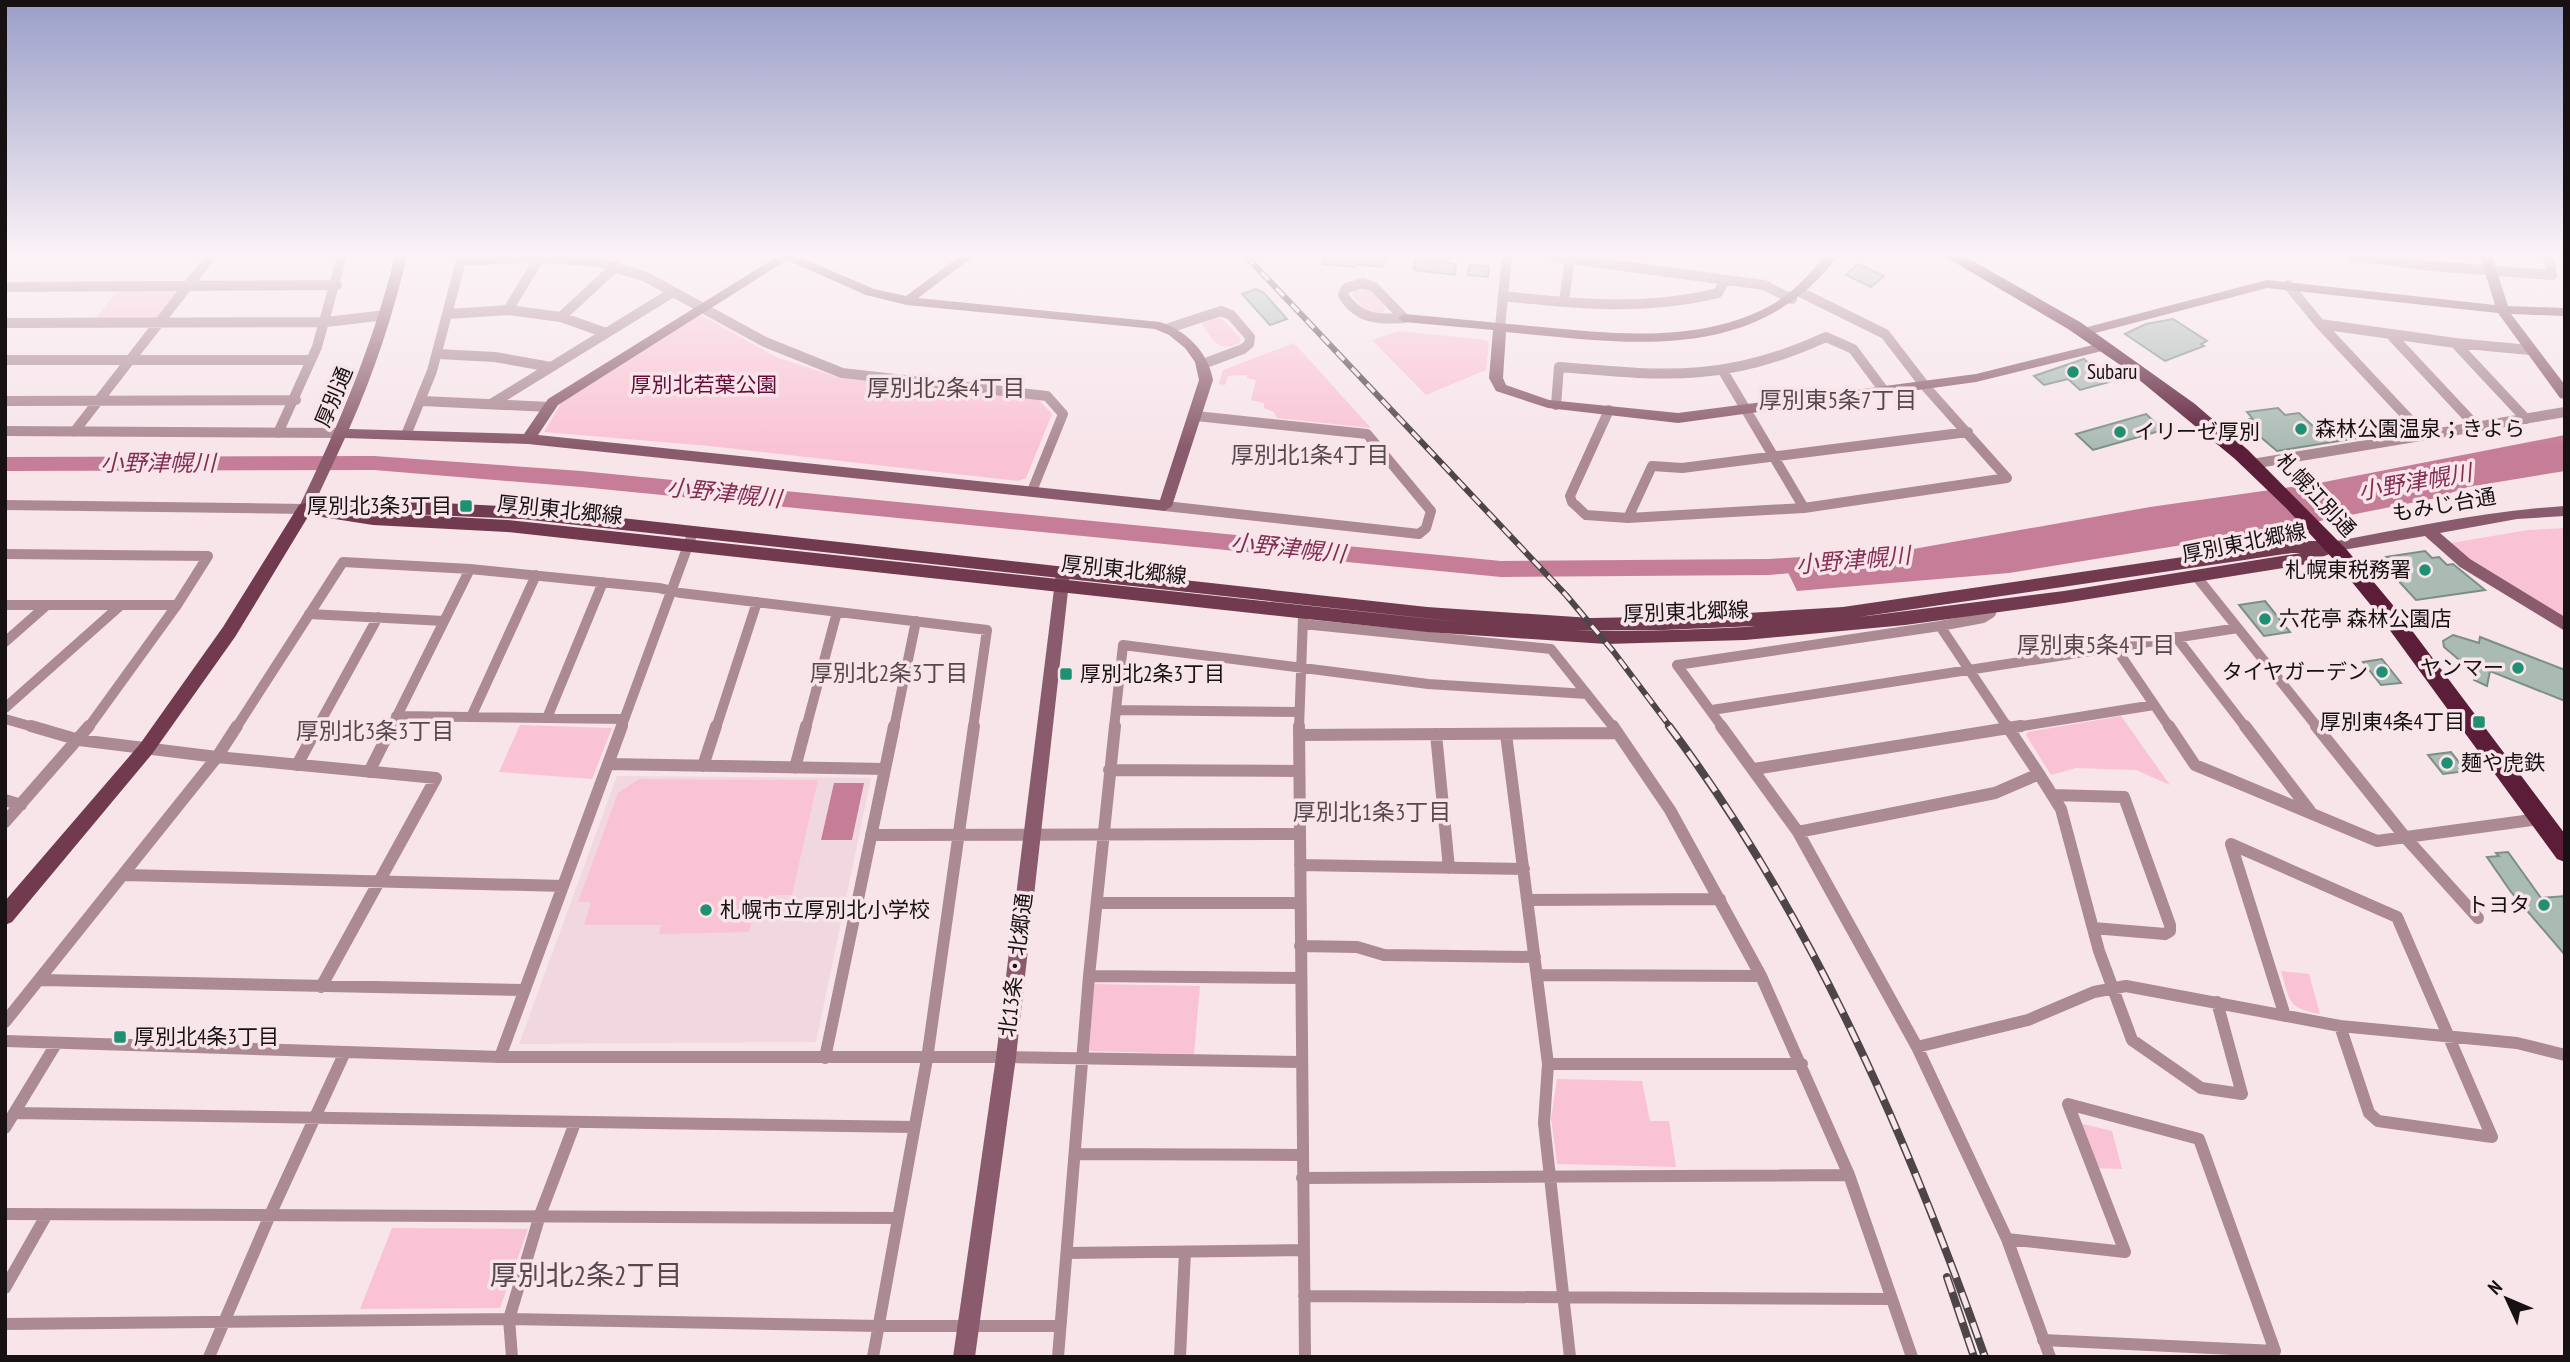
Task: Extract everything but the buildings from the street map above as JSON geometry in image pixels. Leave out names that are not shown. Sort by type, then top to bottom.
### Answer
[{"type":"highway","name":"札幌江別通","points":[[2064,320],[2155,382],[2256,468],[2310,523],[2384,608],[2565,852]]},
{"type":"main road","name":"厚別東北郷線","points":[[305,509],[373,519],[690,539],[1062,580],[1556,623],[1658,624],[1843,613],[2292,547],[2331,547]]},
{"type":"main road","points":[[5,916],[146,749],[229,632],[305,509]]},
{"type":"main road","name":"厚別東北郷線","points":[[1062,580],[1303,618],[1554,635],[1663,638],[1860,624],[1992,607],[2302,559],[2331,547]]},
{"type":"street","points":[[74,432],[162,320]]},
{"type":"street","points":[[5,323],[326,322],[347,320]]},
{"type":"street","name":"厚別通","points":[[305,509],[342,433],[371,363],[385,320]]},
{"type":"street","points":[[406,435],[422,401],[447,320]]},
{"type":"street","points":[[568,320],[606,333]]},
{"type":"street","points":[[491,404],[628,320]]},
{"type":"street","points":[[528,439],[553,402],[686,320]]},
{"type":"street","points":[[723,320],[789,355],[842,373],[1047,396],[1063,414],[1032,491]]},
{"type":"street","points":[[1086,320],[1168,328],[1194,320]]},
{"type":"street","points":[[1203,364],[1250,344],[1250,337],[1234,320]]},
{"type":"street","points":[[1421,320],[1626,340],[1678,338],[1730,327],[1750,320]]},
{"type":"street","points":[[1501,320],[1497,384],[1524,396],[1556,405],[1678,418],[1976,379],[2105,346]]},
{"type":"street","points":[[1609,410],[1570,496],[1572,502],[1586,514],[1628,518],[1804,508],[2007,478],[1925,386],[1885,334],[1852,320]]},
{"type":"street","points":[[2084,332],[2131,320]]},
{"type":"street","points":[[2316,320],[2424,435]]},
{"type":"street","points":[[2509,320],[2565,395]]},
{"type":"street","points":[[278,432],[296,400],[326,322]]},
{"type":"street","points":[[2320,324],[2455,344],[2530,350]]},
{"type":"street","points":[[1165,506],[1206,380],[1203,364],[1180,336],[1168,328]]},
{"type":"street","points":[[2390,334],[2476,426]]},
{"type":"street","points":[[1556,405],[1559,368],[1646,374],[1723,371],[1790,353],[1826,337],[1853,349],[1885,392]]},
{"type":"street","points":[[2455,344],[2526,419]]},
{"type":"street","points":[[438,354],[511,357],[551,367]]},
{"type":"street","points":[[5,360],[312,360]]},
{"type":"street","points":[[1723,371],[1804,508]]},
{"type":"street","points":[[5,401],[296,400]]},
{"type":"street","points":[[422,401],[550,407]]},
{"type":"street","points":[[2256,468],[2374,443],[2565,412]]},
{"type":"street","points":[[5,432],[278,432],[528,439],[1419,534],[1426,528],[1431,511],[1367,433],[1196,416]]},
{"type":"street","points":[[1628,518],[1652,466],[1682,468],[1968,432]]},
{"type":"street","points":[[5,505],[305,509]]},
{"type":"street","name":"もみじ台通","points":[[2331,547],[2517,514],[2565,511]]},
{"type":"street","points":[[2427,529],[2465,563],[2565,625]]},
{"type":"street","points":[[500,1057],[690,539]]},
{"type":"street","points":[[5,554],[208,556],[177,605],[79,740],[5,822]]},
{"type":"street","points":[[5,1023],[217,757],[342,562],[470,569],[603,582],[987,630],[927,1059],[873,1357]]},
{"type":"street","points":[[369,772],[470,569]]},
{"type":"street","points":[[471,717],[536,575]]},
{"type":"street","points":[[2196,576],[2405,837],[2478,918]]},
{"type":"street","name":"北13条・北郷通","points":[[964,1357],[1006,1057],[1062,580]]},
{"type":"street","points":[[547,718],[603,582]]},
{"type":"street","points":[[703,766],[757,602]]},
{"type":"street","points":[[5,605],[177,605]]},
{"type":"street","points":[[5,642],[47,605]]},
{"type":"street","points":[[5,708],[121,605]]},
{"type":"street","points":[[1992,607],[1991,613],[1983,618],[1940,626],[1677,665],[1798,832],[1917,1047],[2007,1239],[2050,1357]]},
{"type":"street","points":[[796,768],[837,612]]},
{"type":"street","points":[[309,614],[444,621]]},
{"type":"street","points":[[297,765],[379,617]]},
{"type":"street","points":[[1305,1357],[1299,834],[1299,712],[1303,618],[1551,649],[1618,733],[1670,810],[1761,976],[1802,1063],[1849,1175],[1912,1357]]},
{"type":"street","points":[[825,1058],[916,621]]},
{"type":"street","points":[[1940,626],[2061,809],[2093,928],[2132,1040],[2201,1088],[2242,1094],[2217,1002]]},
{"type":"street","points":[[1712,710],[2238,628]]},
{"type":"street","points":[[2176,637],[2312,813]]},
{"type":"street","points":[[1058,1357],[1089,976],[1123,645],[1428,684],[1587,694]]},
{"type":"street","points":[[2115,647],[2194,765],[2377,841],[2539,819]]},
{"type":"street","points":[[1754,769],[2154,705]]},
{"type":"street","points":[[1117,710],[1299,712]]},
{"type":"street","points":[[396,716],[624,719]]},
{"type":"street","points":[[5,719],[79,740],[217,757],[436,778],[321,987]]},
{"type":"street","points":[[1299,735],[1618,733]]},
{"type":"street","points":[[1436,734],[1449,868]]},
{"type":"street","points":[[1506,734],[1548,1065],[1544,1123],[1570,1357]]},
{"type":"street","points":[[608,764],[885,769]]},
{"type":"street","points":[[1109,770],[1299,771]]},
{"type":"street","points":[[1798,832],[1995,793],[2039,774]]},
{"type":"street","points":[[2052,795],[2124,797],[2170,925],[2170,931],[2165,934],[2093,928]]},
{"type":"street","points":[[5,800],[21,805]]},
{"type":"street","points":[[871,835],[1299,834]]},
{"type":"street","points":[[2285,1016],[2231,844],[2397,917],[2492,1137],[2378,1121],[2369,1114],[2340,1026]]},
{"type":"street","points":[[1300,865],[1524,869]]},
{"type":"street","points":[[125,875],[563,886]]},
{"type":"street","points":[[1527,900],[1720,899]]},
{"type":"street","points":[[1097,903],[1300,902]]},
{"type":"street","points":[[1300,946],[1357,947],[1384,955],[1535,957]]},
{"type":"street","points":[[1537,975],[1761,976]]},
{"type":"street","points":[[1089,976],[1300,978]]},
{"type":"street","points":[[41,980],[525,990]]},
{"type":"street","points":[[1917,1047],[2028,1020],[2112,987],[2140,988],[2340,1026],[2517,1043],[2565,1055]]},
{"type":"street","points":[[5,1041],[500,1057],[1006,1057],[1300,1062]]},
{"type":"street","points":[[5,1128],[57,1044]]},
{"type":"street","points":[[209,1357],[270,1215],[345,1052]]},
{"type":"street","points":[[1548,1065],[1802,1063]]},
{"type":"street","points":[[2007,1239],[2125,1252],[2068,1104],[2199,1139],[2275,1352],[2043,1340]]},
{"type":"street","points":[[14,1113],[914,1127]]},
{"type":"street","points":[[512,1357],[509,1319],[540,1215],[575,1122]]},
{"type":"street","points":[[1075,1154],[1302,1155]]},
{"type":"street","points":[[1303,1178],[1849,1175]]},
{"type":"street","points":[[5,1213],[898,1218]]},
{"type":"street","points":[[5,1288],[47,1214]]},
{"type":"street","points":[[1067,1253],[1304,1250]]},
{"type":"street","points":[[1180,1357],[1185,1252]]},
{"type":"street","points":[[1304,1296],[1892,1299]]},
{"type":"street","points":[[5,1324],[509,1319],[878,1326],[1060,1326]]},
{"type":"shaded area","name":"札幌市立厚別北小学校","points":[[617,776],[871,778],[816,1042],[519,1044]]},
{"type":"green space","points":[[95,320],[162,320],[159,323],[92,323]]},
{"type":"green space","name":"厚別北若葉公園","points":[[694,320],[709,320],[776,357],[840,378],[1039,400],[1052,414],[1026,478],[1018,481],[710,446],[544,432],[561,403]]},
{"type":"green space","points":[[1224,320],[1241,339],[1240,343],[1227,347],[1218,344],[1202,325],[1204,321]]},
{"type":"green space","points":[[1399,331],[1487,340],[1486,370],[1426,395],[1372,340]]},
{"type":"green space","points":[[1294,343],[1371,428],[1277,418],[1274,412],[1264,408],[1264,403],[1251,400],[1256,380],[1247,378],[1247,375],[1228,376],[1225,385],[1219,384],[1223,370]]},
{"type":"green space","points":[[2565,528],[2565,621],[2469,560],[2451,543],[2528,530]]},
{"type":"green space","points":[[2121,716],[2170,785],[2136,770],[2076,768],[2051,775],[2026,735],[2028,732]]},
{"type":"green space","points":[[520,725],[612,728],[592,779],[499,772]]},
{"type":"green space","points":[[639,779],[818,780],[792,895],[777,895],[775,901],[757,902],[749,932],[659,934],[661,925],[584,925],[591,902],[578,902],[618,793]]},
{"type":"green space","points":[[2281,971],[2309,974],[2320,1014],[2301,1009],[2292,1002]]},
{"type":"green space","points":[[1094,984],[1200,986],[1194,1054],[1089,1051]]},
{"type":"green space","points":[[1557,1079],[1642,1081],[1650,1121],[1669,1121],[1676,1167],[1557,1164],[1551,1118]]},
{"type":"green space","points":[[2079,1123],[2112,1131],[2122,1169],[2095,1168]]},
{"type":"green space","points":[[392,1228],[528,1229],[500,1308],[360,1309]]},
{"type":"water","points":[[2565,435],[2565,471],[2468,487],[2436,498],[2275,530],[2009,573],[1797,591],[1782,560],[1902,551],[2150,507],[2319,483]]},
{"type":"water","points":[[834,783],[864,783],[852,840],[821,840]]},
{"type":"waterway","name":"小野津幌川","points":[[5,464],[374,463],[581,479],[1501,569],[1769,567],[1816,564]]},
{"type":"railway","points":[[1306,320],[1566,595],[1613,651],[1671,728]]},
{"type":"railway","points":[[1669,726],[1720,798],[1811,950],[1888,1110],[1923,1192],[1985,1357]]},
{"type":"railway","points":[[1947,1277],[1974,1357]]},
{"type":"place","name":"Subaru","points":[[2073,372]]},
{"type":"place","name":"森林公園温泉；きよら","points":[[2301,429]]},
{"type":"place","name":"イリーゼ厚別","points":[[2120,432]]},
{"type":"place","name":"厚別北3条3丁目","points":[[466,506]]},
{"type":"place","name":"札幌東税務署","points":[[2425,570]]},
{"type":"place","name":"六花亭 森林公園店","points":[[2265,619]]},
{"type":"place","name":"ヤンマー","points":[[2518,668]]},
{"type":"place","name":"タイヤガーデン","points":[[2382,672]]},
{"type":"place","name":"厚別北2条3丁目","points":[[1066,674]]},
{"type":"place","name":"厚別東4条4丁目","points":[[2479,722]]},
{"type":"place","name":"麺や虎鉄","points":[[2447,763]]},
{"type":"place","name":"トヨタ","points":[[2544,905]]},
{"type":"place","name":"札幌市立厚別北小学校","points":[[706,910]]},
{"type":"place","name":"厚別北4条3丁目","points":[[120,1037]]},
{"type":"district","name":"厚別北2条4丁目","points":[[946,388]]},
{"type":"district","name":"厚別東5条7丁目","points":[[1838,400]]},
{"type":"district","name":"厚別北1条4丁目","points":[[1310,455]]},
{"type":"district","name":"厚別東5条4丁目","points":[[2096,645]]},
{"type":"district","name":"厚別北2条3丁目","points":[[889,673]]},
{"type":"district","name":"厚別北3条3丁目","points":[[375,731]]},
{"type":"district","name":"厚別北1条3丁目","points":[[1372,812]]},
{"type":"district","name":"厚別北2条2丁目","points":[[586,1275]]}]
